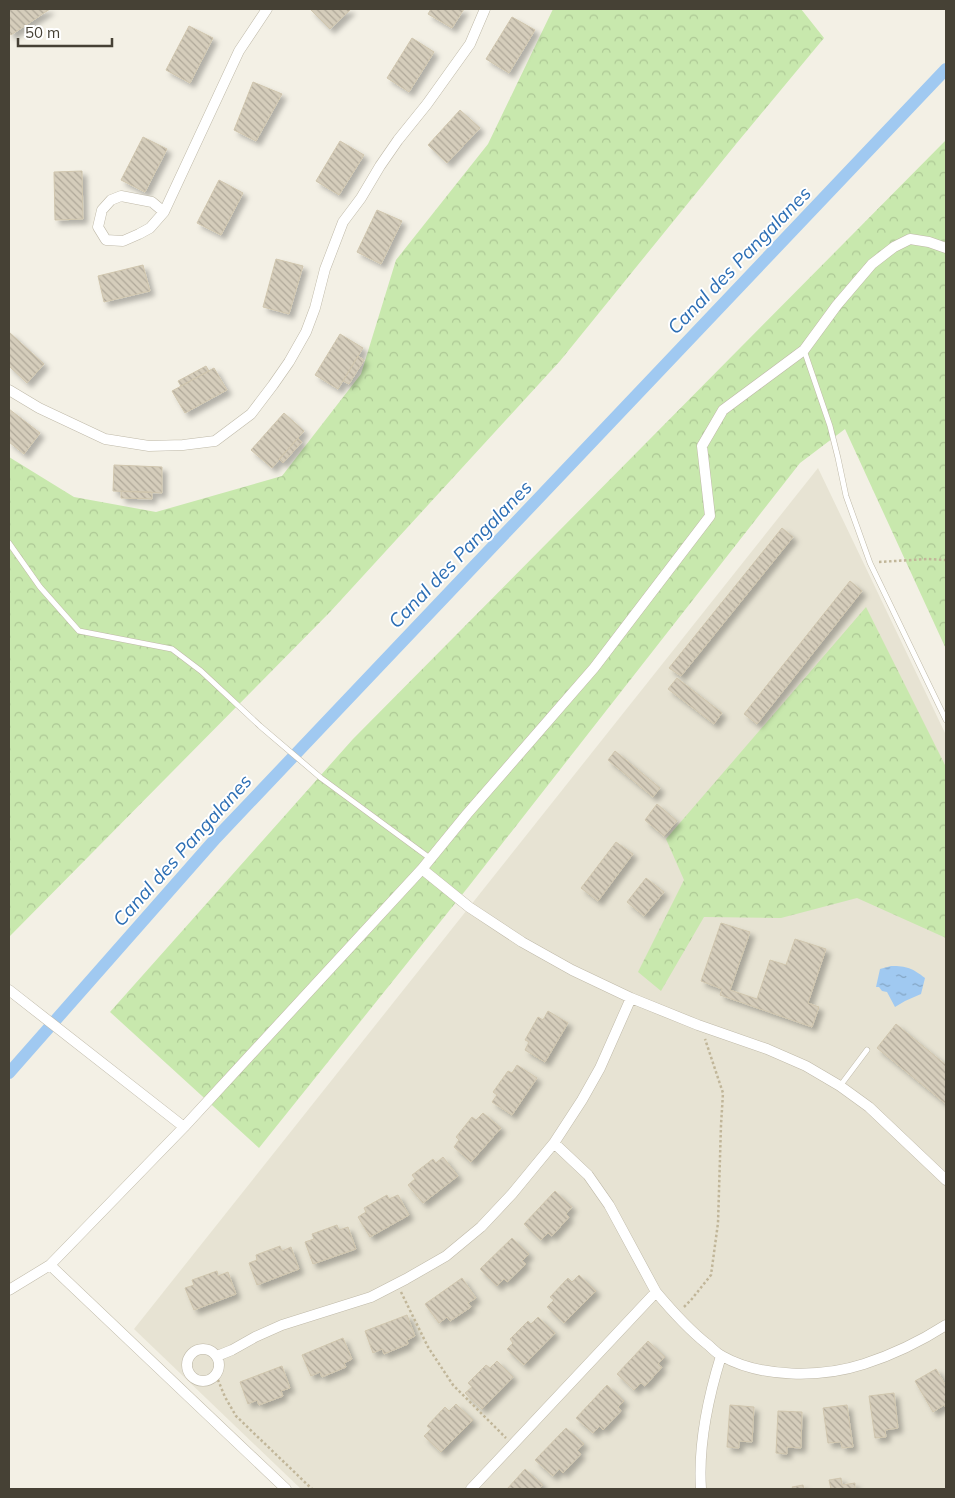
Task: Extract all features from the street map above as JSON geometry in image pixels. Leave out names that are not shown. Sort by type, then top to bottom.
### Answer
[{"type":"street","points":[[164,212],[152,202],[121,196],[111,200],[102,210],[98,227],[106,240],[123,241],[150,228],[164,212],[239,51],[267,9]]},
{"type":"street","points":[[9,390],[39,408],[106,439],[149,446],[183,445],[215,440],[250,414],[284,370],[306,332],[315,308],[325,269],[342,222],[361,198],[398,140],[427,104],[470,44],[486,9]]},
{"type":"street","points":[[9,1290],[50,1265],[184,1127],[431,859],[467,814],[594,668],[710,516],[702,446],[723,410],[804,350],[872,264],[894,247],[910,239],[929,242],[946,248]]},
{"type":"street","points":[[422,869],[469,907],[522,942],[572,970],[632,998],[698,1025],[775,1052],[806,1066],[840,1086],[869,1108],[946,1180]]},
{"type":"street","points":[[9,990],[184,1127]]},
{"type":"street","points":[[217,1356],[282,1325],[371,1297],[446,1256],[481,1227],[512,1194],[554,1143],[600,1068],[632,998]]},
{"type":"street","points":[[554,1143],[588,1175],[609,1205],[656,1292],[696,1336],[721,1356],[749,1367],[777,1373],[824,1372],[862,1365],[903,1349],[946,1325]]},
{"type":"street","points":[[50,1265],[286,1489]]},
{"type":"street","points":[[471,1489],[656,1292]]},
{"type":"street","points":[[208,1349],[217,1356],[220,1366],[216,1375],[212,1379],[196,1379],[189,1372],[188,1361],[193,1352],[208,1349]]},
{"type":"street","points":[[701,1489],[700,1475],[705,1419],[721,1356]]},
{"type":"lane","points":[[804,350],[830,426],[846,496],[870,563],[946,720]]},
{"type":"lane","points":[[9,543],[40,587],[79,631],[172,649],[201,670],[260,726],[321,778],[431,859]]},
{"type":"lane","points":[[840,1086],[867,1050]]},
{"type":"path","points":[[870,563],[927,559],[946,560]]},
{"type":"path","points":[[675,1314],[691,1300],[711,1275],[718,1223],[720,1124],[724,1093],[698,1025]]},
{"type":"path","points":[[397,1284],[428,1347],[453,1386],[512,1445]]},
{"type":"path","points":[[216,1375],[236,1416],[312,1489]]},
{"type":"shaded area","points":[[818,468],[946,735],[946,1489],[301,1489],[134,1329]]},
{"type":"green space","points":[[553,9],[801,9],[824,38],[560,361],[330,612],[9,937],[9,457],[74,497],[156,512],[282,476],[361,374],[396,260],[488,144]]},
{"type":"green space","points":[[946,140],[946,649],[845,429],[800,463],[469,886],[259,1148],[110,1012],[353,739]]},
{"type":"green space","points":[[866,607],[946,767],[946,938],[857,898],[781,918],[704,917],[661,991],[638,972],[684,880],[666,839]]},
{"type":"water","points":[[891,966],[909,968],[925,978],[921,994],[895,1007],[887,992],[876,987],[880,969]]},
{"type":"building","points":[[9,9],[50,9],[11,35],[9,31]]},
{"type":"building","points":[[310,9],[351,9],[330,29]]},
{"type":"building","points":[[431,9],[464,9],[452,28],[428,14]]},
{"type":"building","points":[[512,17],[535,30],[509,73],[486,59]]},
{"type":"building","points":[[189,26],[213,38],[190,83],[166,70]]},
{"type":"building","points":[[412,38],[434,52],[409,92],[387,78]]},
{"type":"building","points":[[253,82],[282,94],[256,141],[234,130]]},
{"type":"building","points":[[460,110],[480,128],[447,163],[428,145]]},
{"type":"building","points":[[143,137],[167,149],[145,192],[121,180]]},
{"type":"building","points":[[340,141],[364,155],[339,195],[316,181]]},
{"type":"building","points":[[82,171],[83,219],[55,220],[54,172]]},
{"type":"building","points":[[219,180],[243,193],[221,235],[197,223]]},
{"type":"building","points":[[377,210],[402,221],[381,264],[357,252]]},
{"type":"building","points":[[276,259],[303,266],[289,314],[263,307]]},
{"type":"building","points":[[143,265],[150,291],[104,302],[98,276]]},
{"type":"building","points":[[9,332],[44,364],[27,383],[9,366]]},
{"type":"building","points":[[340,334],[363,348],[338,389],[315,375]]},
{"type":"building","points":[[358,356],[364,360],[349,384],[343,381]]},
{"type":"building","points":[[206,366],[209,371],[181,386],[178,381]]},
{"type":"building","points":[[214,368],[227,390],[185,413],[172,391]]},
{"type":"building","points":[[9,409],[40,433],[24,454],[9,442]]},
{"type":"building","points":[[284,413],[304,431],[272,468],[251,450]]},
{"type":"building","points":[[298,438],[302,442],[283,463],[279,459]]},
{"type":"building","points":[[114,465],[162,467],[162,493],[113,491]]},
{"type":"building","points":[[121,491],[152,492],[152,499],[121,498]]},
{"type":"building","points":[[782,528],[793,537],[681,676],[669,668]]},
{"type":"building","points":[[850,581],[862,591],[757,724],[744,714]]},
{"type":"building","points":[[677,678],[722,713],[714,724],[668,689]]},
{"type":"building","points":[[615,751],[660,788],[653,797],[608,760]]},
{"type":"building","points":[[657,804],[677,821],[664,836],[645,820]]},
{"type":"building","points":[[616,842],[633,854],[598,901],[581,888]]},
{"type":"building","points":[[646,878],[664,892],[644,916],[627,902]]},
{"type":"building","points":[[721,923],[750,932],[730,990],[757,999],[770,960],[786,965],[795,939],[826,949],[808,1003],[819,1007],[812,1027],[720,995],[722,989],[701,981]]},
{"type":"building","points":[[548,1011],[568,1023],[545,1062],[525,1050],[529,1042],[525,1040],[538,1017],[543,1020]]},
{"type":"building","points":[[896,1024],[946,1065],[946,1104],[877,1048]]},
{"type":"building","points":[[517,1065],[537,1078],[512,1115],[492,1102],[497,1095],[493,1092],[508,1071],[512,1073]]},
{"type":"building","points":[[483,1113],[501,1128],[471,1162],[454,1147],[459,1140],[456,1137],[472,1117],[476,1120]]},
{"type":"building","points":[[443,1157],[458,1176],[423,1203],[408,1185],[415,1179],[412,1175],[433,1159],[436,1163]]},
{"type":"building","points":[[555,1191],[572,1207],[566,1214],[569,1217],[552,1236],[548,1233],[541,1240],[524,1224]]},
{"type":"building","points":[[387,1195],[389,1199],[398,1195],[409,1215],[370,1237],[358,1217],[366,1212],[364,1208]]},
{"type":"building","points":[[337,1225],[339,1230],[348,1227],[356,1249],[313,1264],[305,1242],[314,1239],[312,1234]]},
{"type":"building","points":[[512,1238],[529,1254],[522,1261],[526,1264],[507,1282],[504,1279],[497,1286],[480,1269]]},
{"type":"building","points":[[280,1246],[282,1251],[291,1247],[299,1269],[257,1285],[249,1263],[257,1260],[256,1255]]},
{"type":"building","points":[[217,1271],[218,1276],[228,1272],[236,1294],[194,1310],[185,1288],[194,1285],[192,1280]]},
{"type":"building","points":[[579,1275],[596,1291],[564,1323],[547,1307],[554,1300],[550,1297],[568,1278],[572,1282]]},
{"type":"building","points":[[462,1278],[476,1298],[468,1303],[471,1307],[450,1321],[447,1317],[439,1323],[425,1304]]},
{"type":"building","points":[[407,1315],[415,1336],[407,1340],[408,1344],[384,1354],[382,1349],[373,1353],[365,1331]]},
{"type":"building","points":[[538,1317],[555,1333],[524,1365],[507,1349],[513,1343],[510,1339],[528,1321],[531,1324]]},
{"type":"building","points":[[343,1338],[352,1359],[344,1363],[346,1367],[322,1377],[320,1372],[311,1376],[302,1355]]},
{"type":"building","points":[[648,1341],[665,1357],[658,1364],[662,1367],[645,1386],[641,1383],[634,1390],[617,1374]]},
{"type":"building","points":[[497,1361],[513,1377],[482,1409],[465,1393],[472,1387],[468,1383],[486,1365],[490,1368]]},
{"type":"building","points":[[282,1366],[290,1388],[281,1391],[283,1396],[259,1405],[257,1400],[248,1404],[240,1382]]},
{"type":"building","points":[[936,1369],[946,1386],[946,1408],[944,1405],[933,1412],[915,1381]]},
{"type":"building","points":[[607,1385],[624,1401],[618,1407],[621,1411],[603,1430],[600,1426],[593,1433],[576,1418]]},
{"type":"building","points":[[894,1393],[898,1428],[885,1430],[886,1437],[875,1438],[869,1396]]},
{"type":"building","points":[[456,1404],[473,1420],[441,1452],[424,1436],[431,1429],[427,1426],[445,1407],[449,1411]]},
{"type":"building","points":[[730,1405],[754,1407],[752,1442],[739,1441],[739,1448],[727,1447]]},
{"type":"building","points":[[847,1405],[853,1447],[842,1448],[841,1442],[828,1443],[823,1408]]},
{"type":"building","points":[[778,1411],[802,1412],[801,1448],[787,1447],[787,1454],[776,1453]]},
{"type":"building","points":[[566,1428],[584,1444],[577,1450],[581,1454],[563,1473],[559,1469],[553,1476],[535,1460]]},
{"type":"building","points":[[525,1469],[543,1485],[539,1489],[507,1489]]},
{"type":"building","points":[[841,1478],[842,1485],[855,1483],[855,1489],[831,1489],[829,1480]]},
{"type":"building","points":[[803,1485],[804,1489],[793,1489],[792,1487]]},
{"type":"waterway","name":"Canal des Pangalanes","points":[[9,1073],[216,838],[946,69]]}]
